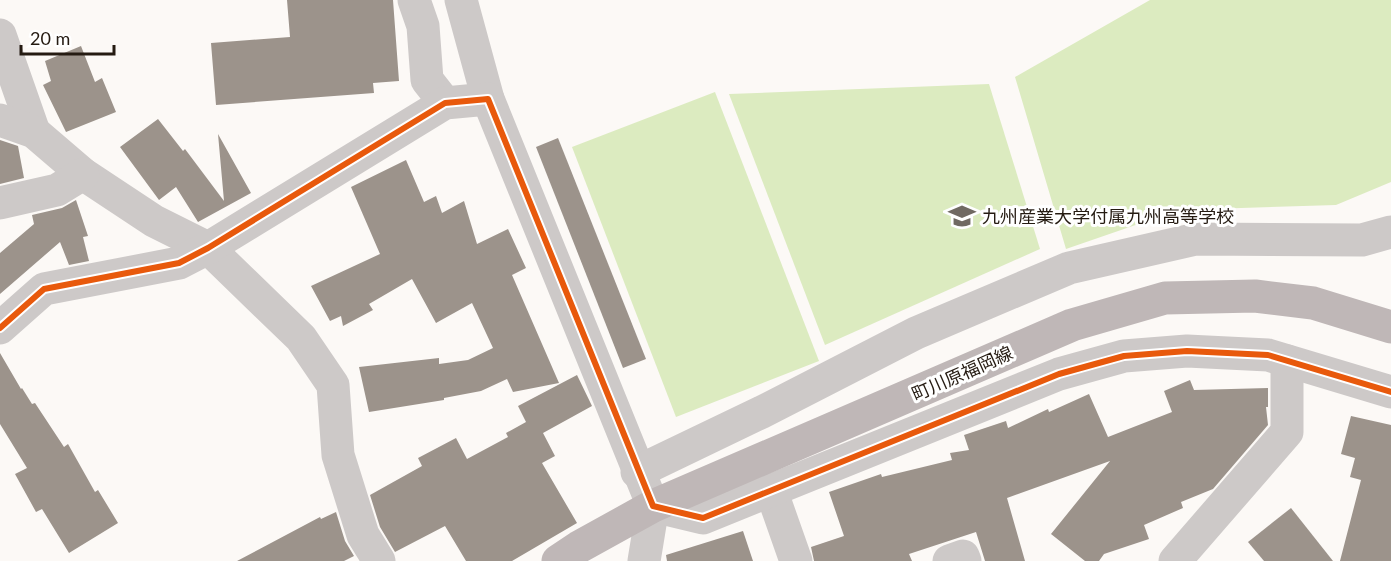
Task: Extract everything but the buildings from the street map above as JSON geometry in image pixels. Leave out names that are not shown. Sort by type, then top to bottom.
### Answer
[{"type":"main road","name":"町川原福岡線","points":[[558,561],[652,506],[1072,325],[1165,298],[1255,296],[1313,303],[1391,327]]},
{"type":"street","points":[[414,0],[423,26],[427,80],[445,103]]},
{"type":"street","points":[[461,0],[488,99],[652,506],[644,561]]},
{"type":"street","points":[[0,35],[34,132]]},
{"type":"street","points":[[0,328],[44,289],[179,263],[208,248],[445,103],[488,99]]},
{"type":"street","points":[[0,120],[34,132],[83,174],[154,221],[208,248],[301,338],[333,385],[338,455],[363,535],[379,561]]},
{"type":"street","points":[[0,202],[57,190],[83,174]]},
{"type":"street","points":[[637,472],[762,412],[916,333],[1069,268],[1196,239],[1362,240],[1391,232]]},
{"type":"street","points":[[652,506],[703,518],[1059,374],[1124,356],[1187,351],[1268,355],[1391,392]]},
{"type":"street","points":[[1175,561],[1287,432],[1287,361]]},
{"type":"street","points":[[771,490],[796,561]]},
{"type":"street","points":[[950,561],[963,556],[965,561]]},
{"type":"green space","points":[[1150,0],[1391,0],[1391,182],[1336,205],[1179,210],[1066,249],[1015,77]]},
{"type":"green space","points":[[989,84],[1040,249],[825,345],[729,94]]},
{"type":"green space","points":[[715,92],[819,361],[676,417],[572,147]]},
{"type":"cycle path","points":[[0,328],[44,289],[179,263],[208,248],[445,103],[488,99],[653,506],[703,518],[1059,374],[1124,356],[1187,351],[1268,355],[1391,392]]},
{"type":"place","name":"九州産業大学付属九州高等学校","points":[[962,216]]}]
